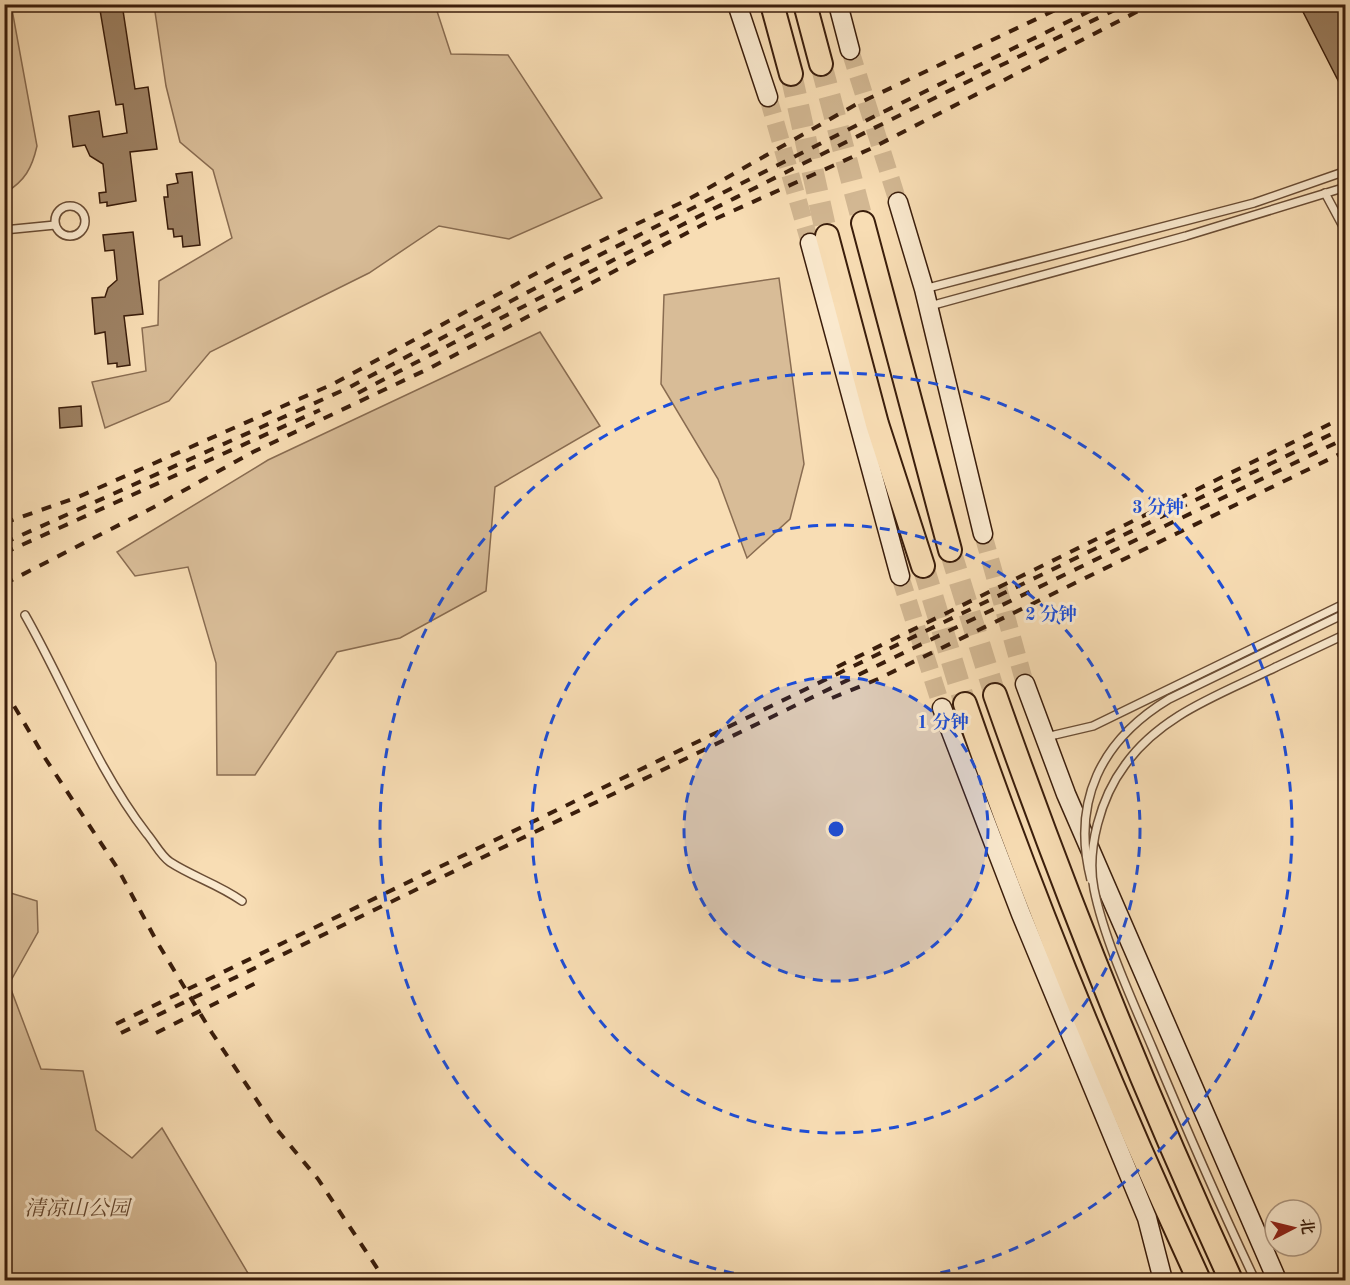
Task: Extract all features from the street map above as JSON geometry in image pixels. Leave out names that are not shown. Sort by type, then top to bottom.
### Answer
[{"type":"highway","points":[[772,4],[791,74]]},
{"type":"highway","points":[[805,4],[821,64]]},
{"type":"highway","points":[[863,224],[950,550]]},
{"type":"highway","points":[[818,240],[923,566]]},
{"type":"highway","points":[[995,695],[1051,853],[1107,996],[1164,1134],[1231,1281]]},
{"type":"highway","points":[[965,704],[994,790],[1076,997],[1160,1196],[1199,1281]]},
{"type":"main road","points":[[737,4],[768,96]]},
{"type":"main road","points":[[838,4],[850,50]]},
{"type":"main road","points":[[898,202],[926,298],[983,534]]},
{"type":"main road","points":[[818,240],[900,576]]},
{"type":"main road","points":[[1025,684],[1044,738],[1277,1281]]},
{"type":"main road","points":[[942,708],[1021,914],[1147,1218],[1163,1281]]},
{"type":"lane","points":[[926,298],[1254,203],[1346,171]]},
{"type":"lane","points":[[926,298],[1186,236],[1346,187]]},
{"type":"lane","points":[[1325,193],[1346,232]]},
{"type":"lane","points":[[67,206],[76,207],[85,218],[80,232],[71,236],[61,233],[55,225],[58,211],[67,206]]},
{"type":"lane","points":[[4,230],[55,225]]},
{"type":"lane","points":[[1044,738],[1093,726],[1346,603]]},
{"type":"lane","points":[[1255,1281],[1210,1185],[1127,988],[1084,852],[1086,805],[1096,776],[1115,743],[1143,715],[1169,699],[1346,614]]},
{"type":"lane","points":[[26,615],[58,673],[78,722],[134,817],[168,861],[220,886],[242,901]]},
{"type":"lane","points":[[1094,888],[1094,832],[1106,796],[1125,764],[1170,720],[1346,634]]},
{"type":"green space","points":[[11,4],[37,146],[27,173],[18,184],[5,193],[4,5]]},
{"type":"green space","points":[[349,4],[352,9],[435,5],[451,54],[508,55],[602,198],[509,239],[439,226],[369,273],[210,352],[169,401],[105,428],[92,382],[146,371],[142,328],[158,325],[159,281],[232,238],[213,170],[180,142],[166,86],[154,5]]},
{"type":"green space","points":[[779,278],[804,464],[790,519],[747,558],[718,479],[661,384],[664,295]]},
{"type":"green space","points":[[540,332],[600,426],[495,487],[486,591],[400,638],[337,652],[255,775],[217,775],[216,663],[188,567],[135,576],[117,552],[268,460]]},
{"type":"green space","name":"清凉山公园","points":[[4,891],[37,901],[38,932],[9,984],[41,1069],[83,1071],[96,1130],[132,1158],[162,1128],[252,1280],[5,1280]]},
{"type":"building","points":[[99,4],[122,4],[135,89],[148,87],[157,149],[130,152],[136,201],[107,206],[107,202],[100,203],[99,193],[106,192],[103,164],[90,156],[85,145],[73,147],[69,116],[99,111],[103,137],[127,133],[123,104],[116,105]]},
{"type":"building","points":[[1299,4],[1346,4],[1346,96]]},
{"type":"building","points":[[192,172],[200,245],[183,247],[182,236],[174,237],[173,229],[168,229],[164,197],[168,197],[167,185],[178,183],[176,174]]},
{"type":"building","points":[[133,232],[143,314],[124,316],[130,365],[117,367],[117,363],[108,364],[105,332],[95,334],[92,298],[105,297],[108,288],[117,280],[114,250],[105,251],[103,235]]},
{"type":"building","points":[[81,406],[82,426],[60,428],[59,408]]},
{"type":"tunnel","points":[[850,50],[898,202]]},
{"type":"tunnel","points":[[821,64],[863,223]]},
{"type":"tunnel","points":[[791,74],[827,236]]},
{"type":"tunnel","points":[[768,97],[810,243]]},
{"type":"tunnel","points":[[983,534],[1025,684]]},
{"type":"tunnel","points":[[950,550],[995,695]]},
{"type":"tunnel","points":[[923,566],[965,704]]},
{"type":"tunnel","points":[[900,576],[942,708]]},
{"type":"railway","points":[[4,523],[78,497],[333,384],[559,261],[689,199],[855,105],[1068,4]]},
{"type":"railway","points":[[4,543],[348,388],[558,276],[879,114],[1104,4]]},
{"type":"railway","points":[[358,393],[741,195],[1127,4]]},
{"type":"railway","points":[[4,584],[154,507],[253,452],[430,368],[704,224],[870,149],[1152,4]]},
{"type":"railway","points":[[4,553],[320,410]]},
{"type":"railway","points":[[837,667],[1346,416]]},
{"type":"railway","points":[[116,1024],[1346,427]]},
{"type":"railway","points":[[121,1033],[1346,438]]},
{"type":"railway","points":[[832,698],[878,679],[1346,451]]},
{"type":"railway","points":[[4,689],[45,758],[118,869],[157,942],[212,1033],[274,1126],[318,1179],[385,1280]]},
{"type":"railway","points":[[156,1033],[260,981]]}]
